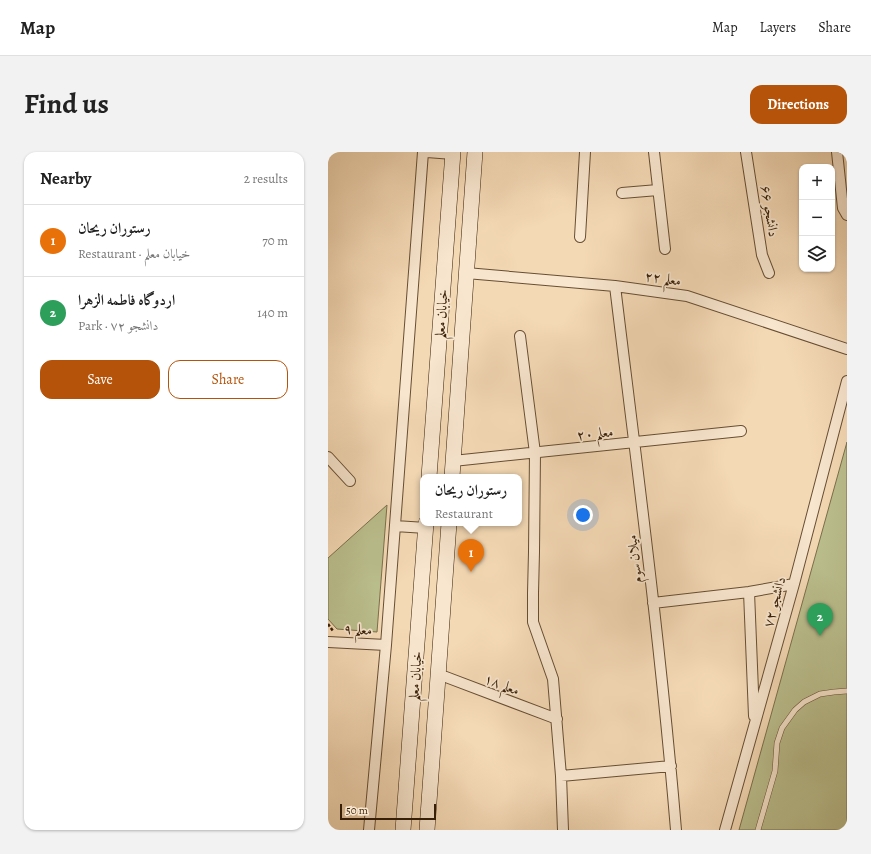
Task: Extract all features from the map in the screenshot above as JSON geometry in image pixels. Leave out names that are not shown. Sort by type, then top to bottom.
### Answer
[{"type":"main road","name":"خیابان معلم","points":[[452,474],[475,152]]},
{"type":"main road","name":"خیابان معلم","points":[[430,474],[453,153]]},
{"type":"main road","points":[[437,376],[459,378]]},
{"type":"main road","name":"خیابان معلم","points":[[404,830],[426,526]]},
{"type":"main road","name":"خیابان معلم","points":[[426,830],[449,526]]},
{"type":"street","points":[[369,830],[386,645],[423,152]]},
{"type":"street","points":[[427,152],[453,153]]},
{"type":"street","points":[[580,237],[584,152]]},
{"type":"street","points":[[654,152],[665,249]]},
{"type":"street","name":"دانشجو ۶۶","points":[[746,152],[762,255],[769,273]]},
{"type":"street","points":[[837,152],[843,208],[847,216]]},
{"type":"street","points":[[622,193],[658,190]]},
{"type":"street","name":"معلم ۲۲","points":[[466,273],[615,286],[687,296],[847,349]]},
{"type":"street","name":"میلان سوم","points":[[615,286],[653,603],[671,766],[676,830]]},
{"type":"street","points":[[520,336],[535,453],[533,622],[553,678],[562,776],[563,830]]},
{"type":"street","name":"دانشجو ۷۲","points":[[725,830],[794,584],[847,381]]},
{"type":"street","name":"معلم ۲۰","points":[[453,461],[741,431]]},
{"type":"street","points":[[328,457],[350,481]]},
{"type":"street","points":[[395,526],[420,525]]},
{"type":"street","points":[[653,603],[749,592],[794,584]]},
{"type":"street","points":[[749,592],[755,725]]},
{"type":"street","name":"معلم ۹","points":[[328,642],[386,645]]},
{"type":"street","name":"معلم ۱۸","points":[[438,674],[557,719]]},
{"type":"street","points":[[562,776],[671,766]]},
{"type":"lane","points":[[758,830],[775,772],[777,743],[782,728],[794,710],[804,702],[820,694],[847,692]]},
{"type":"green space","points":[[847,442],[847,830],[739,830]]},
{"type":"green space","points":[[387,505],[377,632],[337,629],[328,619],[328,558]]},
{"type":"place","name":"رستوران ریحان","points":[[471,572]]},
{"type":"place","name":"اردوگاه فاطمه الزهرا","points":[[820,636]]}]
